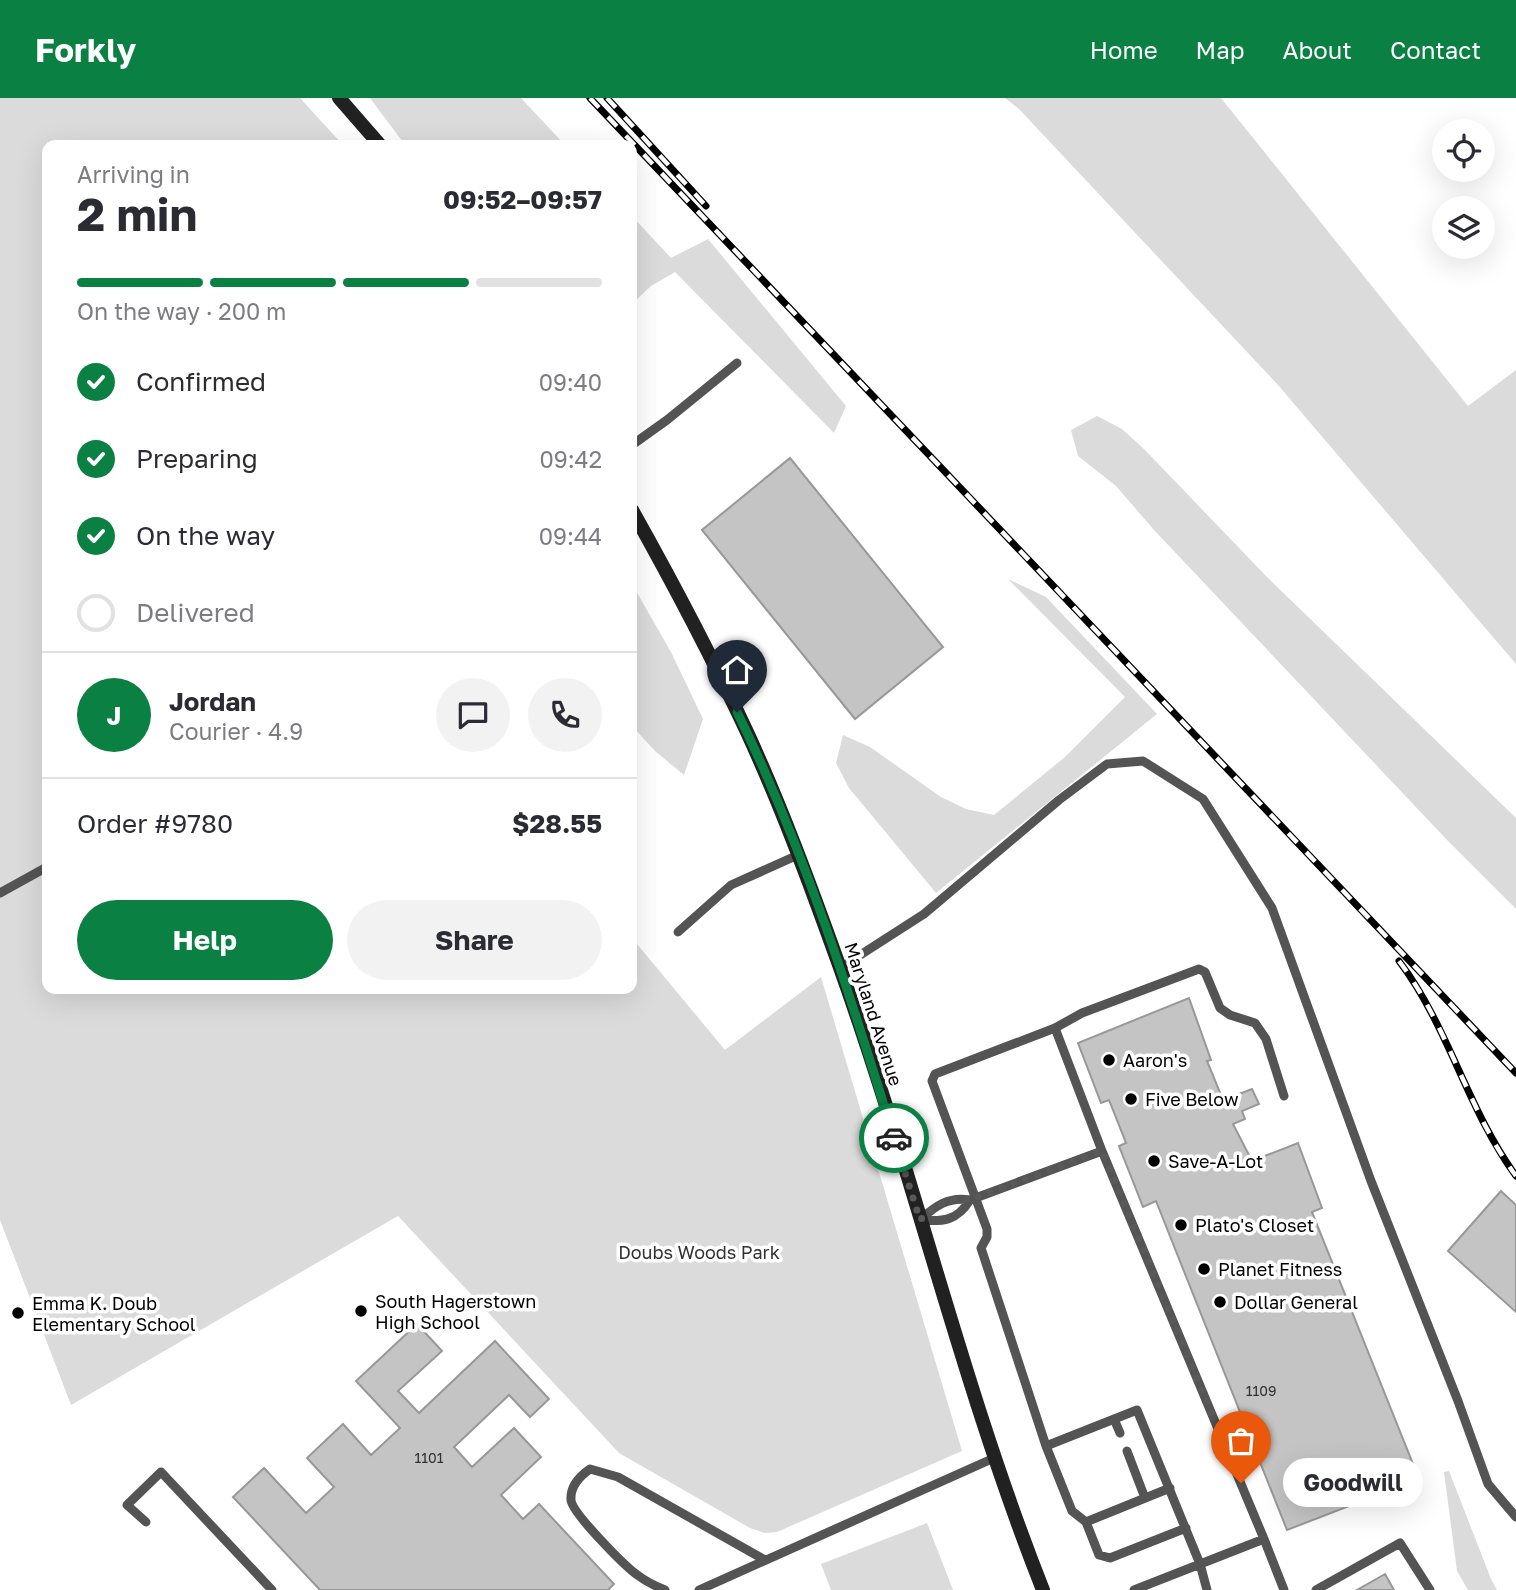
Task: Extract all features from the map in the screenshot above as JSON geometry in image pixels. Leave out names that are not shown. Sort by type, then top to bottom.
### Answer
[{"type":"main road","points":[[339,98],[376,140]]},
{"type":"main road","name":"Maryland Avenue","points":[[637,519],[684,603],[748,734],[799,855],[840,968],[994,1458],[1043,1590]]},
{"type":"lane","points":[[637,441],[737,363]]},
{"type":"lane","points":[[840,968],[924,914],[1059,800],[1107,764],[1143,761],[1203,799],[1272,908],[1371,1181],[1488,1484],[1516,1517]]},
{"type":"lane","points":[[678,932],[731,885],[799,855]]},
{"type":"lane","points":[[0,893],[42,870]]},
{"type":"lane","points":[[1186,1528],[1110,1558],[1099,1555],[1086,1522],[1072,1511],[1046,1446],[981,1248],[987,1229],[973,1199],[932,1081],[935,1074],[1055,1028],[1082,1013],[1199,969],[1205,972],[1220,1008],[1230,1015],[1255,1023],[1266,1040],[1284,1096]]},
{"type":"lane","points":[[1055,1028],[1102,1151],[1284,1590]]},
{"type":"lane","points":[[920,1220],[936,1205],[958,1198],[973,1199],[1102,1151]]},
{"type":"lane","points":[[920,1220],[940,1222],[962,1213],[973,1199]]},
{"type":"lane","points":[[1046,1446],[1137,1410],[1186,1528],[1207,1590]]},
{"type":"lane","points":[[1114,1419],[1120,1433]]},
{"type":"lane","points":[[1127,1451],[1145,1498]]},
{"type":"lane","points":[[699,1590],[994,1458]]},
{"type":"lane","points":[[665,1590],[634,1573],[578,1515],[571,1502],[574,1488],[580,1476],[590,1469],[618,1477],[765,1560]]},
{"type":"lane","points":[[146,1522],[127,1505],[162,1472],[272,1590]]},
{"type":"lane","points":[[1086,1522],[1170,1489]]},
{"type":"lane","points":[[1134,1590],[1264,1539]]},
{"type":"lane","points":[[1316,1590],[1400,1543],[1430,1590]]},
{"type":"green space","name":"Doubs Woods Park","points":[[0,98],[300,98],[338,140],[42,140],[42,994],[637,994],[637,944],[725,1050],[821,977],[962,1451],[777,1532],[765,1533],[750,1528],[619,1453],[398,1216],[71,1405],[0,1220]]},
{"type":"green space","points":[[370,98],[521,98],[560,140],[401,140]]},
{"type":"green space","points":[[1005,98],[1221,98],[1468,406],[1516,370],[1516,664],[1278,385],[1019,109]]},
{"type":"green space","points":[[637,221],[671,258],[708,239],[846,406],[834,433],[675,272],[651,286],[637,299]]},
{"type":"green space","points":[[1097,416],[1122,429],[1144,449],[1267,577],[1516,818],[1516,909],[1448,841],[1154,530],[1116,486],[1078,456],[1071,430]]},
{"type":"green space","points":[[1008,579],[1046,597],[1157,714],[936,893],[849,788],[836,763],[843,735],[870,747],[941,797],[966,809],[994,815],[1065,757],[1125,697]]},
{"type":"green space","points":[[637,593],[671,652],[703,719],[684,775],[655,751],[637,731]]},
{"type":"green space","points":[[1449,1471],[1497,1590],[1468,1590],[1457,1571],[1444,1472]]},
{"type":"green space","points":[[927,1523],[953,1590],[831,1590],[821,1564]]},
{"type":"building","points":[[790,458],[943,647],[855,719],[702,530]]},
{"type":"building","points":[[1189,998],[1211,1060],[1207,1061],[1223,1100],[1252,1089],[1259,1104],[1242,1111],[1245,1119],[1233,1124],[1252,1161],[1298,1143],[1322,1208],[1312,1212],[1419,1479],[1287,1530],[1156,1201],[1143,1207],[1119,1146],[1126,1143],[1109,1100],[1101,1103],[1078,1043]]},
{"type":"building","points":[[1501,1191],[1516,1205],[1516,1312],[1448,1251]]},
{"type":"building","name":"South Hagerstown High School","points":[[417,1324],[442,1351],[398,1391],[419,1413],[495,1341],[549,1399],[530,1417],[509,1395],[454,1447],[472,1467],[514,1428],[541,1457],[501,1495],[523,1519],[539,1504],[614,1584],[608,1590],[320,1590],[233,1497],[264,1468],[306,1513],[334,1487],[307,1458],[343,1424],[371,1455],[400,1428],[356,1381]]},
{"type":"building","points":[[1385,1574],[1394,1590],[1357,1590]]},
{"type":"railway","points":[[590,98],[630,140]]},
{"type":"railway","points":[[607,98],[706,206]]},
{"type":"railway","points":[[637,147],[1516,1073]]},
{"type":"railway","points":[[1399,961],[1431,1013],[1484,1123],[1516,1176]]},
{"type":"way so far","points":[[894,1138],[920,1220],[936,1205],[958,1198],[970,1200],[1102,1151],[1241,1483]]},
{"type":"place","name":"Aaron's","points":[[1109,1060]]},
{"type":"place","name":"Five Below","points":[[1131,1099]]},
{"type":"place","name":"Save-A-Lot","points":[[1154,1161]]},
{"type":"place","name":"Plato's Closet","points":[[1181,1225]]},
{"type":"place","name":"Planet Fitness","points":[[1204,1269]]},
{"type":"place","name":"Dollar General","points":[[1220,1302]]},
{"type":"place","name":"South Hagerstown High School","points":[[361,1311]]},
{"type":"place","name":"Emma K. Doub Elementary School","points":[[18,1313]]},
{"type":"place","name":"Goodwill","points":[[1241,1483]]},
{"type":"route","points":[[737,712],[799,855],[840,968],[894,1138]]}]
